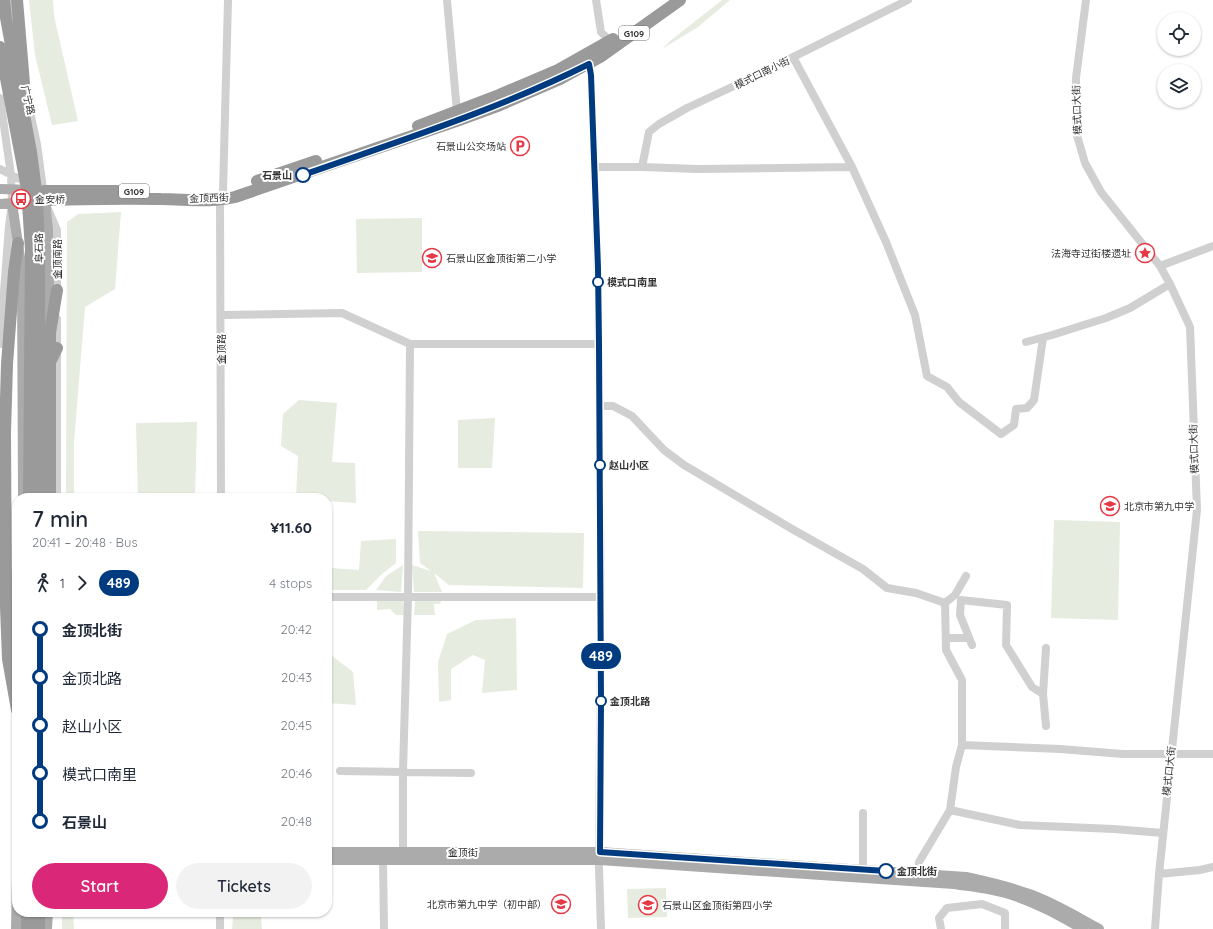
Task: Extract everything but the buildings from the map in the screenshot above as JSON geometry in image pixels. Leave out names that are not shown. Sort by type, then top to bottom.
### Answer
[{"type":"highway","name":"阜石路","points":[[4,0],[7,25],[31,152],[37,198],[48,493]]},
{"type":"highway","points":[[17,0],[24,83]]},
{"type":"highway","name":"G109","points":[[587,60],[610,41],[666,0]]},
{"type":"highway","name":"G109","points":[[587,60],[680,0]]},
{"type":"highway","name":"阜石路","points":[[0,47],[27,188],[31,250],[29,493]]},
{"type":"highway","name":"金顶西街","points":[[222,196],[240,188],[457,112],[558,70],[587,60]]},
{"type":"highway","name":"金顶西街","points":[[44,196],[75,199],[235,197],[459,120],[521,96],[560,79],[587,60]]},
{"type":"highway","points":[[12,689],[7,653],[5,432],[7,364],[14,272],[18,243]]},
{"type":"highway","points":[[48,493],[50,333],[53,292]]},
{"type":"highway","points":[[50,362],[57,348]]},
{"type":"highway","points":[[27,917],[27,929]]},
{"type":"highway","points":[[39,917],[39,929]]},
{"type":"main road","points":[[0,189],[12,189],[44,196]]},
{"type":"main road","name":"金顶南路","points":[[44,196],[40,210],[42,351],[48,493]]},
{"type":"main road","points":[[0,204],[44,196]]},
{"type":"main road","points":[[42,351],[53,292],[44,196]]},
{"type":"main road","points":[[12,203],[12,220],[18,243],[22,271],[23,493]]},
{"type":"main road","name":"金顶街","points":[[332,852],[600,856]]},
{"type":"main road","points":[[600,856],[863,870],[918,877],[984,888],[1012,895],[1045,908],[1083,929]]},
{"type":"main road","points":[[600,856],[918,877],[966,878],[1004,886],[1033,895],[1063,909],[1099,929]]},
{"type":"main road","name":"金顶街","points":[[332,860],[600,856]]},
{"type":"main road","points":[[16,917],[16,929]]},
{"type":"main road","points":[[47,929],[48,917]]},
{"type":"street","name":"广宁路","points":[[10,0],[17,54],[37,144],[44,196]]},
{"type":"street","name":"金顶路","points":[[221,493],[222,196],[228,0]]},
{"type":"street","points":[[447,0],[457,112]]},
{"type":"street","points":[[596,0],[601,32],[610,41]]},
{"type":"street","name":"模式口南小街","points":[[642,167],[649,132],[659,124],[687,108],[908,0]]},
{"type":"street","name":"模式口大街","points":[[1086,0],[1076,78],[1076,132],[1085,163],[1101,192],[1160,266],[1190,327],[1196,510],[1163,832],[1155,929]]},
{"type":"street","points":[[793,57],[852,167],[886,242],[915,316],[927,376],[947,387],[959,402],[1001,434],[1014,425],[1016,409],[1027,408],[1034,400],[1043,338]]},
{"type":"street","points":[[587,60],[591,75],[595,168],[599,344],[601,929]]},
{"type":"street","points":[[0,98],[11,175],[12,203]]},
{"type":"street","points":[[595,168],[642,167],[696,169],[852,167]]},
{"type":"street","points":[[0,169],[44,196]]},
{"type":"street","points":[[0,221],[12,220],[0,344]]},
{"type":"street","points":[[1160,266],[1213,246]]},
{"type":"street","points":[[1026,342],[1106,318],[1130,308],[1170,284]]},
{"type":"street","name":"金顶南路","points":[[48,493],[57,348],[53,292]]},
{"type":"street","points":[[221,315],[342,313],[410,344],[599,344]]},
{"type":"street","points":[[403,852],[403,771],[408,597],[410,344]]},
{"type":"street","points":[[599,406],[613,406],[632,416],[664,450],[684,465],[863,569],[887,588],[916,593],[945,603]]},
{"type":"street","points":[[0,545],[12,585]]},
{"type":"street","points":[[945,603],[955,595],[966,576]]},
{"type":"street","points":[[332,597],[601,597]]},
{"type":"street","points":[[946,638],[970,641],[960,614],[961,600],[1007,605],[1006,645],[1032,687],[1043,694]]},
{"type":"street","points":[[918,877],[919,862],[950,810],[956,767],[962,745],[962,680],[946,650],[945,603]]},
{"type":"street","points":[[1046,648],[1043,694],[1046,726]]},
{"type":"street","points":[[962,745],[1060,749],[1123,754],[1213,754]]},
{"type":"street","points":[[340,771],[472,773]]},
{"type":"street","points":[[950,810],[1020,826],[1163,832]]},
{"type":"street","points":[[863,813],[863,870]]},
{"type":"street","points":[[383,860],[384,929]]},
{"type":"street","points":[[1159,874],[1200,870],[1213,867]]},
{"type":"street","points":[[941,929],[939,918],[947,908],[982,904],[1005,914],[1005,929]]},
{"type":"street","points":[[220,917],[220,929]]},
{"type":"shaded area","points":[[29,0],[53,0],[54,16],[78,121],[52,125],[35,55]]},
{"type":"shaded area","points":[[722,0],[730,0],[698,27],[662,49],[670,41]]},
{"type":"shaded area","points":[[121,212],[115,289],[85,307],[74,442],[74,493],[66,493],[67,222],[78,214]]},
{"type":"shaded area","points":[[422,218],[422,272],[357,273],[356,219]]},
{"type":"shaded area","points":[[299,400],[337,403],[332,462],[355,463],[356,503],[332,501],[332,493],[296,493],[298,456],[281,446],[283,414]]},
{"type":"shaded area","points":[[495,418],[492,468],[458,468],[458,420]]},
{"type":"shaded area","points":[[197,422],[195,493],[138,493],[136,423]]},
{"type":"shaded area","points":[[1054,520],[1120,522],[1118,620],[1051,618]]},
{"type":"shaded area","points":[[418,531],[584,533],[583,588],[449,585],[434,573],[442,592],[414,592],[412,565],[431,571],[420,563]]},
{"type":"shaded area","points":[[396,539],[396,563],[366,590],[332,590],[332,568],[359,570],[361,541]]},
{"type":"shaded area","points":[[403,565],[401,592],[376,590],[386,576]]},
{"type":"shaded area","points":[[377,600],[403,600],[405,615],[396,615],[390,609],[377,610]]},
{"type":"shaded area","points":[[415,601],[441,601],[440,604],[434,604],[435,615],[414,615]]},
{"type":"shaded area","points":[[516,618],[517,690],[482,693],[485,660],[473,655],[451,669],[451,700],[439,702],[438,662],[447,634],[476,620]]},
{"type":"shaded area","points":[[332,656],[353,672],[356,705],[332,703]]},
{"type":"shaded area","points":[[666,888],[667,917],[628,918],[627,889]]},
{"type":"shaded area","points":[[62,917],[73,917],[74,929],[62,929]]},
{"type":"shaded area","points":[[233,917],[261,917],[262,929],[232,929]]},
{"type":"bus line","name":"489","points":[[303,175],[500,105],[560,79],[589,64],[591,75],[598,282],[601,597],[600,852],[886,871]]},
{"type":"place","name":"石景山公交场站","points":[[520,146]]},
{"type":"place","name":"石景山","points":[[303,175]]},
{"type":"place","name":"金安桥","points":[[21,199]]},
{"type":"place","name":"法海寺过街楼遗址","points":[[1145,253]]},
{"type":"place","name":"石景山区金顶街第二小学","points":[[432,258]]},
{"type":"place","name":"模式口南里","points":[[598,282]]},
{"type":"place","name":"赵山小区","points":[[600,465]]},
{"type":"place","name":"北京市第九中学","points":[[1110,506]]},
{"type":"place","name":"金顶北路","points":[[601,701]]},
{"type":"place","name":"金顶北街","points":[[886,871]]},
{"type":"place","name":"北京市第九中学（初中部）","points":[[561,904]]},
{"type":"place","name":"石景山区金顶街第四小学","points":[[648,905]]}]
